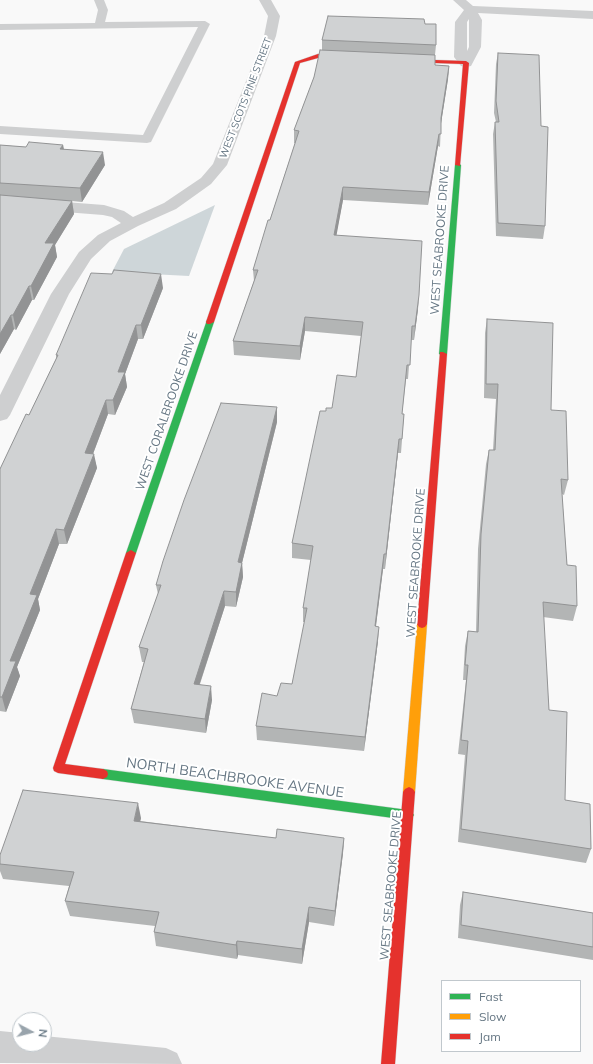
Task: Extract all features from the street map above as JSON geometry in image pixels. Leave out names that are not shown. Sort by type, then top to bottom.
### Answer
[{"type":"street","name":"WEST SCOTS PINE STREET","points":[[0,415],[60,294],[85,256],[104,238],[132,223],[170,206],[206,181],[220,165],[270,36],[274,16],[265,0]]},
{"type":"street","points":[[459,0],[470,9],[593,15]]},
{"type":"street","points":[[466,63],[460,57],[461,22],[470,9]]},
{"type":"street","name":"WEST CORALBROOKE DRIVE","points":[[58,768],[298,62],[318,56],[354,58]]},
{"type":"street","points":[[394,60],[466,63]]},
{"type":"street","name":"WEST SEABROOKE DRIVE","points":[[388,1064],[466,63]]},
{"type":"street","points":[[0,202],[104,210],[118,214],[132,223]]},
{"type":"street","name":"NORTH BEACHBROOKE AVENUE","points":[[58,768],[408,815]]},
{"type":"street","points":[[0,1047],[166,1064]]},
{"type":"lane","points":[[99,0],[103,10],[99,25]]},
{"type":"lane","points":[[0,28],[205,24],[147,139],[0,130]]},
{"type":"shaded area","points":[[215,205],[189,276],[112,272],[124,249]]},
{"type":"building","points":[[328,16],[424,19],[425,24],[436,24],[436,45],[322,40]]},
{"type":"building","points":[[320,50],[435,55],[435,65],[449,66],[441,118],[441,134],[439,134],[429,192],[343,187],[334,235],[422,241],[419,295],[415,326],[412,326],[410,365],[407,365],[402,414],[404,414],[402,439],[399,439],[386,554],[384,554],[375,626],[379,627],[365,737],[256,726],[262,693],[277,696],[281,683],[292,684],[307,608],[303,608],[313,546],[292,543],[320,411],[326,411],[326,408],[332,408],[337,375],[356,377],[363,322],[305,317],[300,346],[233,341],[258,270],[253,270],[268,220],[270,220],[299,131],[294,130],[314,77]]},
{"type":"building","points":[[498,53],[539,55],[541,126],[548,127],[545,226],[498,223],[495,122],[499,122],[496,101]]},
{"type":"building","points":[[29,142],[63,145],[60,149],[103,152],[80,188],[0,183],[0,145],[26,147]]},
{"type":"building","points":[[0,195],[72,201],[45,243],[54,243],[31,286],[29,286],[13,315],[11,315],[0,334]]},
{"type":"building","points":[[114,270],[161,274],[141,325],[136,325],[118,372],[125,372],[113,400],[106,400],[85,453],[94,454],[64,530],[56,529],[30,594],[37,595],[10,661],[16,661],[2,697],[0,697],[0,469],[26,414],[29,415],[58,355],[56,355],[91,273],[112,274]]},
{"type":"building","points":[[487,319],[553,323],[551,410],[566,411],[568,480],[561,479],[567,565],[576,566],[577,606],[543,602],[549,710],[567,712],[565,800],[590,804],[591,849],[461,829],[468,741],[461,740],[468,665],[465,665],[468,631],[478,632],[481,534],[489,450],[495,450],[498,384],[486,384]]},
{"type":"building","points":[[221,403],[277,407],[238,562],[242,563],[236,592],[224,591],[194,684],[211,686],[205,719],[131,709],[148,649],[139,647],[161,585],[156,585],[163,561],[184,500]]},
{"type":"building","points":[[23,790],[138,803],[134,821],[276,838],[277,829],[344,838],[335,911],[309,907],[302,949],[237,941],[236,945],[154,932],[159,912],[65,901],[74,872],[0,864],[0,855]]},
{"type":"building","points":[[463,892],[593,913],[593,947],[461,925]]},
{"type":"traffic: fast","points":[[443,354],[458,165]]},
{"type":"traffic: fast","points":[[131,553],[210,322]]},
{"type":"traffic: fast","points":[[103,774],[408,815]]},
{"type":"traffic: slow","points":[[409,792],[422,624]]},
{"type":"traffic: jam","points":[[210,322],[298,62],[318,56],[348,57]]},
{"type":"traffic: jam","points":[[405,60],[466,63],[458,165]]},
{"type":"traffic: jam","points":[[422,624],[443,354]]},
{"type":"traffic: jam","points":[[103,774],[58,768],[131,553]]},
{"type":"traffic: jam","points":[[388,1064],[409,792]]}]
